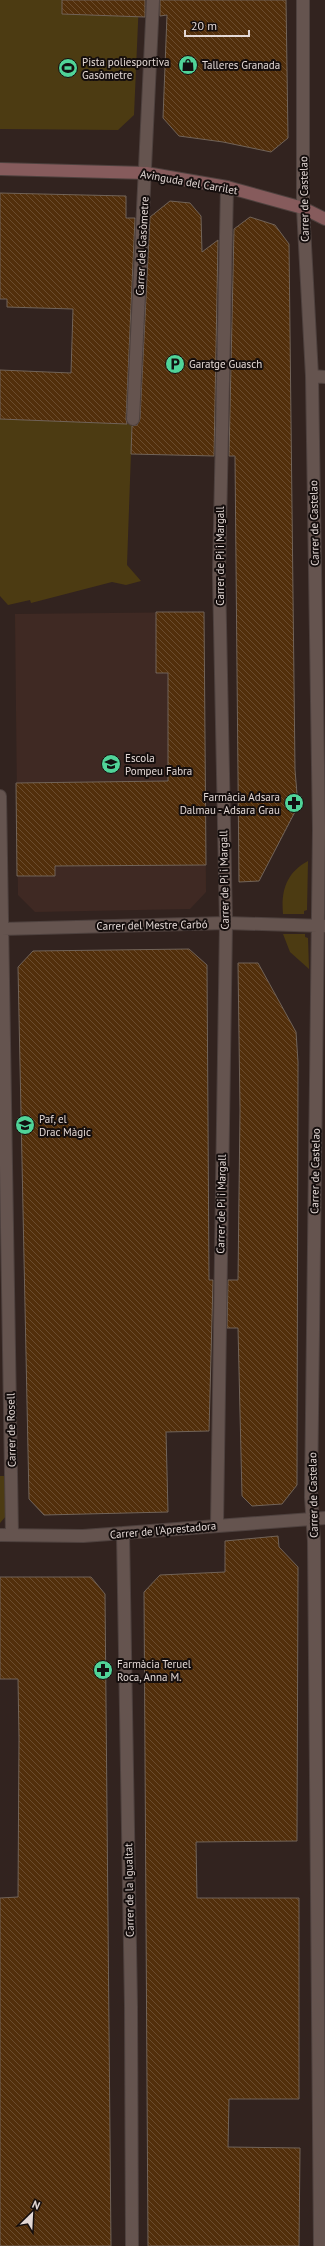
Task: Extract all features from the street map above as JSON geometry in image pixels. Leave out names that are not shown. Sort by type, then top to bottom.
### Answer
[{"type":"street","name":"Carrer del Gasòmetre","points":[[133,419],[146,173],[153,0]]},
{"type":"street","name":"Carrer de Castelao","points":[[303,0],[303,208],[312,376],[321,926],[311,1497],[313,1518],[320,2246]]},
{"type":"street","name":"Avinguda del Carrilet","points":[[0,170],[146,173],[227,187],[303,208],[325,219]]},
{"type":"street","name":"Carrer de Pi i Margall","points":[[217,1525],[226,923],[219,575],[227,187]]},
{"type":"street","points":[[312,376],[325,377]]},
{"type":"street","name":"Carrer de Rosell","points":[[0,796],[12,1535]]},
{"type":"street","name":"Carrer del Mestre Carbó","points":[[2,929],[226,923],[321,926]]},
{"type":"street","name":"Carrer de l'Aprestadora","points":[[0,1535],[83,1536],[325,1518]]},
{"type":"street","name":"Carrer de la Igualtat","points":[[123,1533],[132,2014],[132,2246]]},
{"type":"shaded area","name":"Pista poliesportiva Gasòmetre","points":[[0,0],[139,0],[134,115],[118,130],[0,129]]},
{"type":"shaded area","points":[[0,419],[132,424],[127,565],[141,581],[126,585],[112,582],[31,603],[30,600],[8,605],[0,596]]},
{"type":"shaded area","name":"Escola Pompeu Fabra","points":[[204,612],[206,892],[190,909],[35,912],[18,895],[15,614]]},
{"type":"shaded area","points":[[308,861],[307,910],[304,911],[304,914],[283,914],[283,898],[286,883],[295,871]]},
{"type":"shaded area","points":[[283,934],[305,934],[305,937],[308,938],[309,969],[290,952]]},
{"type":"shaded area","points":[[0,1476],[7,1476],[6,1516],[0,1523]]},
{"type":"building","points":[[62,0],[145,0],[145,17],[62,14]]},
{"type":"building","points":[[160,0],[286,0],[288,138],[271,152],[223,142],[179,136],[163,118],[167,15],[160,16]]},
{"type":"building","points":[[0,193],[126,196],[126,218],[135,218],[127,424],[0,419],[0,370],[71,373],[73,309],[7,307],[7,299],[0,299]]},
{"type":"building","points":[[170,201],[190,203],[201,216],[202,252],[218,240],[214,456],[131,454],[132,426],[137,425],[140,419],[150,217]]},
{"type":"building","points":[[250,217],[275,225],[289,244],[295,770],[298,806],[259,881],[239,882],[235,456],[229,456],[234,229]]},
{"type":"building","points":[[156,612],[204,612],[206,865],[55,866],[55,876],[17,876],[16,783],[168,781],[168,673],[156,673]]},
{"type":"building","points":[[189,949],[207,965],[209,1280],[213,1280],[209,1431],[166,1432],[168,1512],[44,1515],[29,1499],[18,967],[33,951]]},
{"type":"building","points":[[238,963],[258,963],[296,1032],[298,1062],[297,1485],[282,1504],[252,1506],[242,1496],[238,1328],[227,1328],[228,1280],[238,1280],[240,1110]]},
{"type":"building","points":[[278,1536],[279,1547],[298,1567],[297,1841],[196,1842],[197,1898],[299,1898],[299,2099],[229,2099],[228,2147],[300,2148],[299,2246],[148,2246],[144,1592],[160,1575],[225,1572],[225,1541]]},
{"type":"building","points":[[0,1577],[91,1577],[105,1594],[111,2246],[0,2246],[0,1898],[18,1897],[19,1738],[18,1679],[0,1679]]},
{"type":"place","name":"Talleres Granada","points":[[188,65]]},
{"type":"place","name":"Pista poliesportiva Gasòmetre","points":[[68,68]]},
{"type":"place","name":"Garatge Guasch","points":[[175,364]]},
{"type":"place","name":"Escola Pompeu Fabra","points":[[111,764]]},
{"type":"place","name":"Farmàcia Adsara Dalmau - Adsara Grau","points":[[294,803]]},
{"type":"place","name":"Paf, el Drac Màgic","points":[[25,1125]]},
{"type":"place","name":"Farmàcia Teruel Roca, Anna M.","points":[[103,1670]]}]
